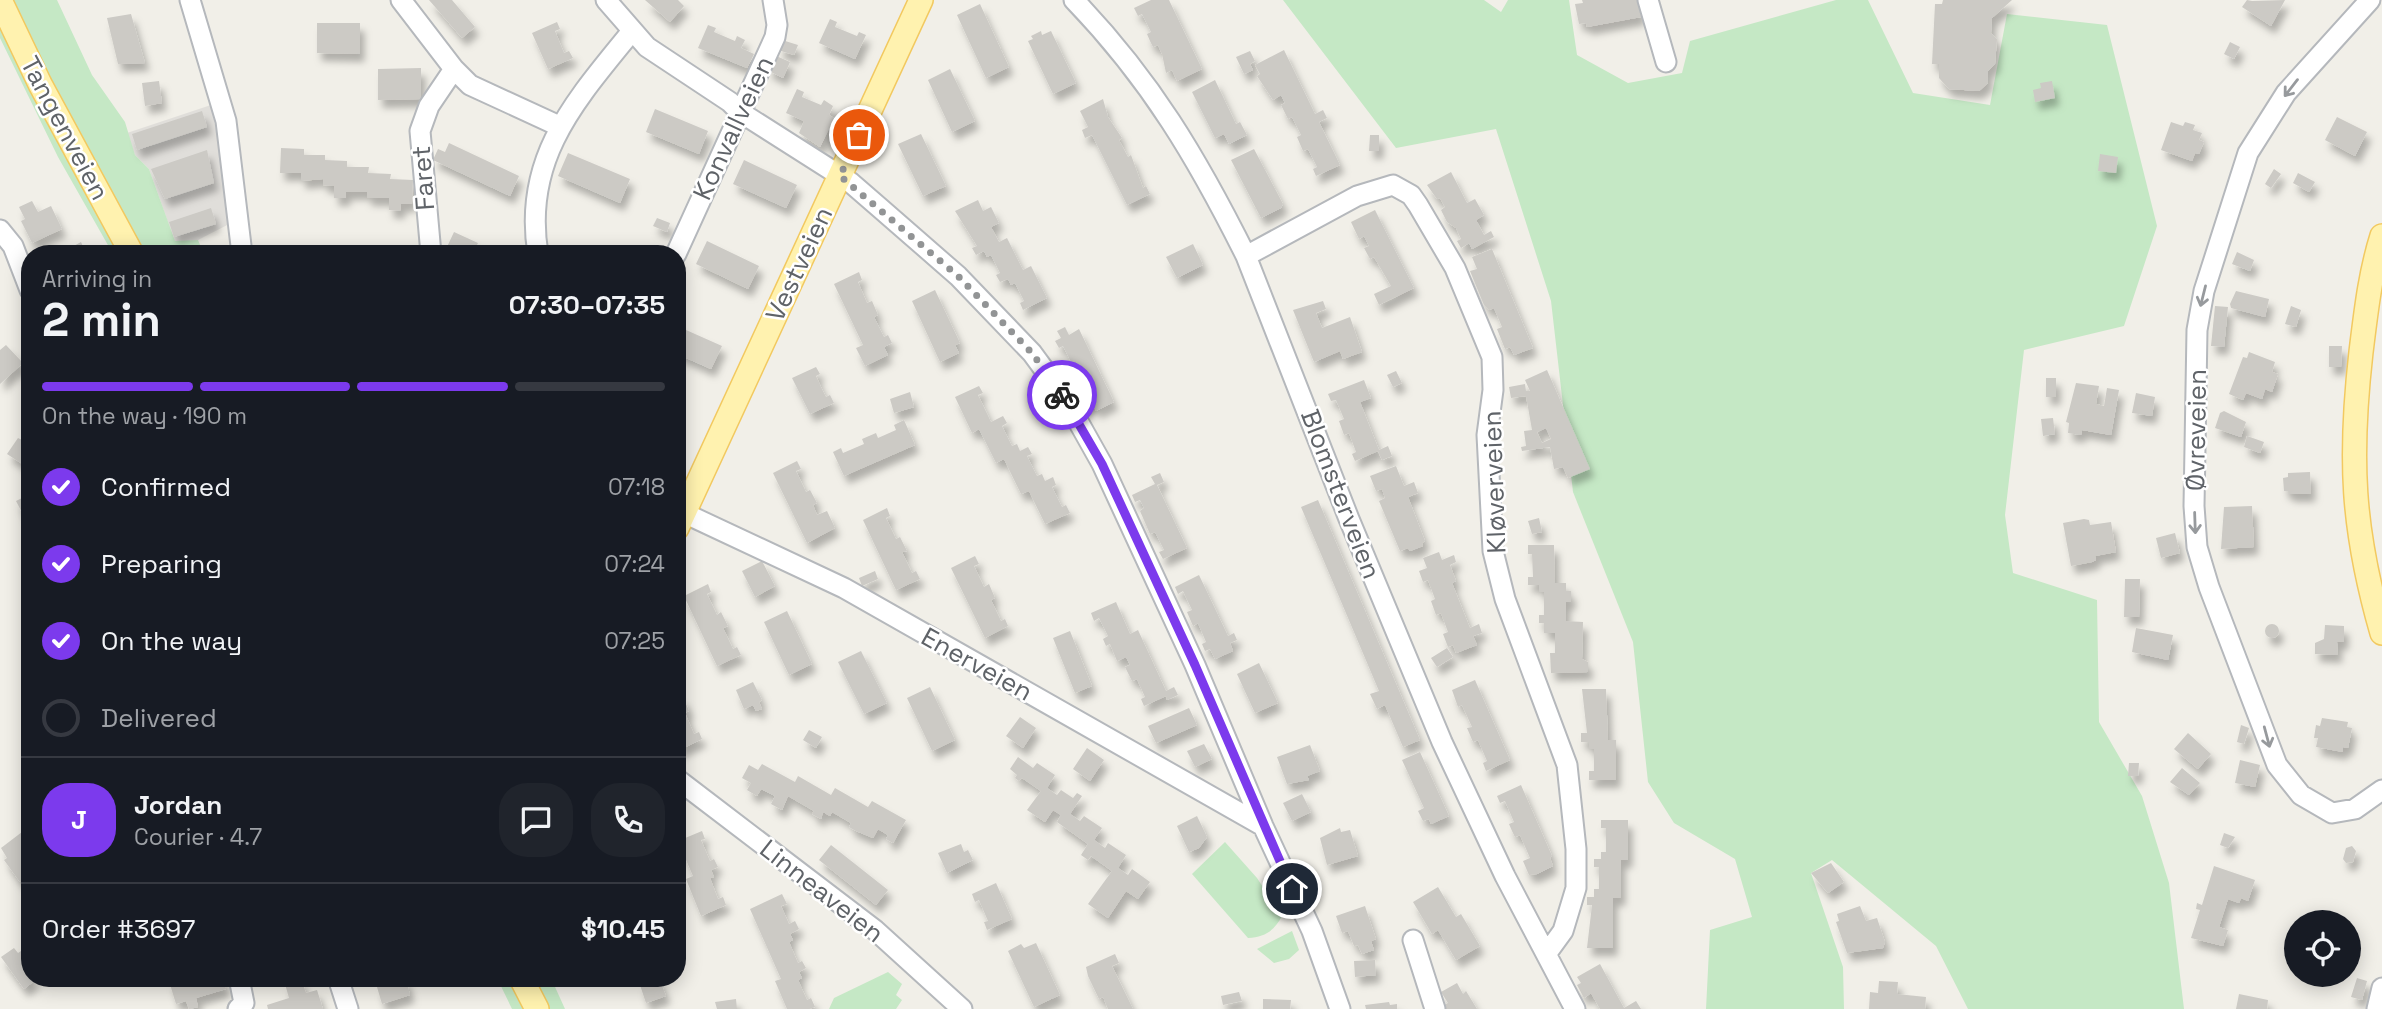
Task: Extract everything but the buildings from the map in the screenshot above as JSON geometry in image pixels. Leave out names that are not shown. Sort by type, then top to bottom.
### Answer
[{"type":"main road","name":"Tangenveien","points":[[0,0],[40,84],[127,245]]},
{"type":"main road","name":"Vestveien","points":[[686,509],[921,0]]},
{"type":"main road","points":[[2382,236],[2368,298],[2356,397],[2353,455],[2358,533],[2382,633]]},
{"type":"main road","points":[[526,987],[537,1009]]},
{"type":"street","points":[[190,0],[226,121],[241,245]]},
{"type":"street","points":[[401,0],[454,69],[470,85],[559,126]]},
{"type":"street","points":[[606,0],[648,47],[730,102],[740,113],[840,176],[958,276],[1032,353],[1065,398],[1102,464],[1195,665],[1263,826],[1312,931],[1339,1009]]},
{"type":"street","name":"Konvallveien","points":[[680,245],[775,37],[777,25],[773,0]]},
{"type":"street","name":"Blomsterveien","points":[[1074,0],[1115,43],[1153,92],[1189,147],[1246,256],[1349,519],[1441,742],[1505,876],[1575,1009]]},
{"type":"street","points":[[1648,0],[1666,62]]},
{"type":"street","name":"Øvreveien","points":[[2370,0],[2287,93],[2248,153],[2204,291],[2197,330],[2195,532],[2209,587],[2263,721],[2271,751],[2287,779],[2301,795],[2332,813],[2356,809],[2382,790]]},
{"type":"street","points":[[538,245],[536,190],[559,126],[632,31]]},
{"type":"street","name":"Faret","points":[[430,245],[420,131],[434,97],[454,69]]},
{"type":"street","name":"Kløverveien","points":[[1246,256],[1357,196],[1393,185],[1411,195],[1418,205],[1472,306],[1492,357],[1493,390],[1487,435],[1493,551],[1505,599],[1560,738],[1573,805],[1576,888],[1563,931],[1547,953]]},
{"type":"street","points":[[0,230],[12,246],[21,268]]},
{"type":"street","name":"Enerveien","points":[[686,522],[844,589],[1263,826]]},
{"type":"street","name":"Linneaveien","points":[[686,786],[875,930],[962,1009]]},
{"type":"street","points":[[1413,940],[1435,1009]]},
{"type":"street","points":[[237,1009],[244,1003],[241,987]]},
{"type":"street","points":[[341,987],[348,1009]]},
{"type":"street","points":[[2377,1009],[2382,988]]},
{"type":"shaded area","points":[[211,105],[235,221],[198,240],[175,242],[149,169],[135,155],[127,133]]},
{"type":"green space","points":[[0,0],[57,0],[92,75],[125,122],[135,155],[149,169],[175,241],[198,240],[200,245],[108,245],[58,157],[0,38]]},
{"type":"green space","points":[[1283,0],[1484,0],[1501,12],[1508,0],[1569,0],[1577,55],[1628,83],[1682,73],[1690,41],[1836,0],[1868,0],[1913,93],[1990,105],[2007,14],[2107,25],[2157,226],[2124,326],[2024,350],[2005,515],[2013,573],[2097,600],[2099,722],[2142,796],[2169,883],[2184,1009],[1968,1009],[1936,946],[1832,860],[1811,873],[1843,967],[1844,1009],[1706,1009],[1710,930],[1752,917],[1735,859],[1674,823],[1648,782],[1633,642],[1573,492],[1551,301],[1496,129],[1396,148]]},
{"type":"green space","points":[[1225,842],[1257,878],[1282,916],[1276,926],[1264,935],[1248,938],[1192,874]]},
{"type":"green space","points":[[1292,931],[1299,950],[1289,959],[1274,963],[1257,949]]},
{"type":"green space","points":[[888,972],[902,984],[896,995],[902,1000],[896,1009],[829,1009],[834,998]]},
{"type":"green space","points":[[501,987],[555,987],[565,1009],[512,1009]]},
{"type":"way so far","points":[[859,135],[840,176],[958,276],[1032,353],[1062,395]]},
{"type":"route","points":[[1062,395],[1102,464],[1195,665],[1292,889]]}]
